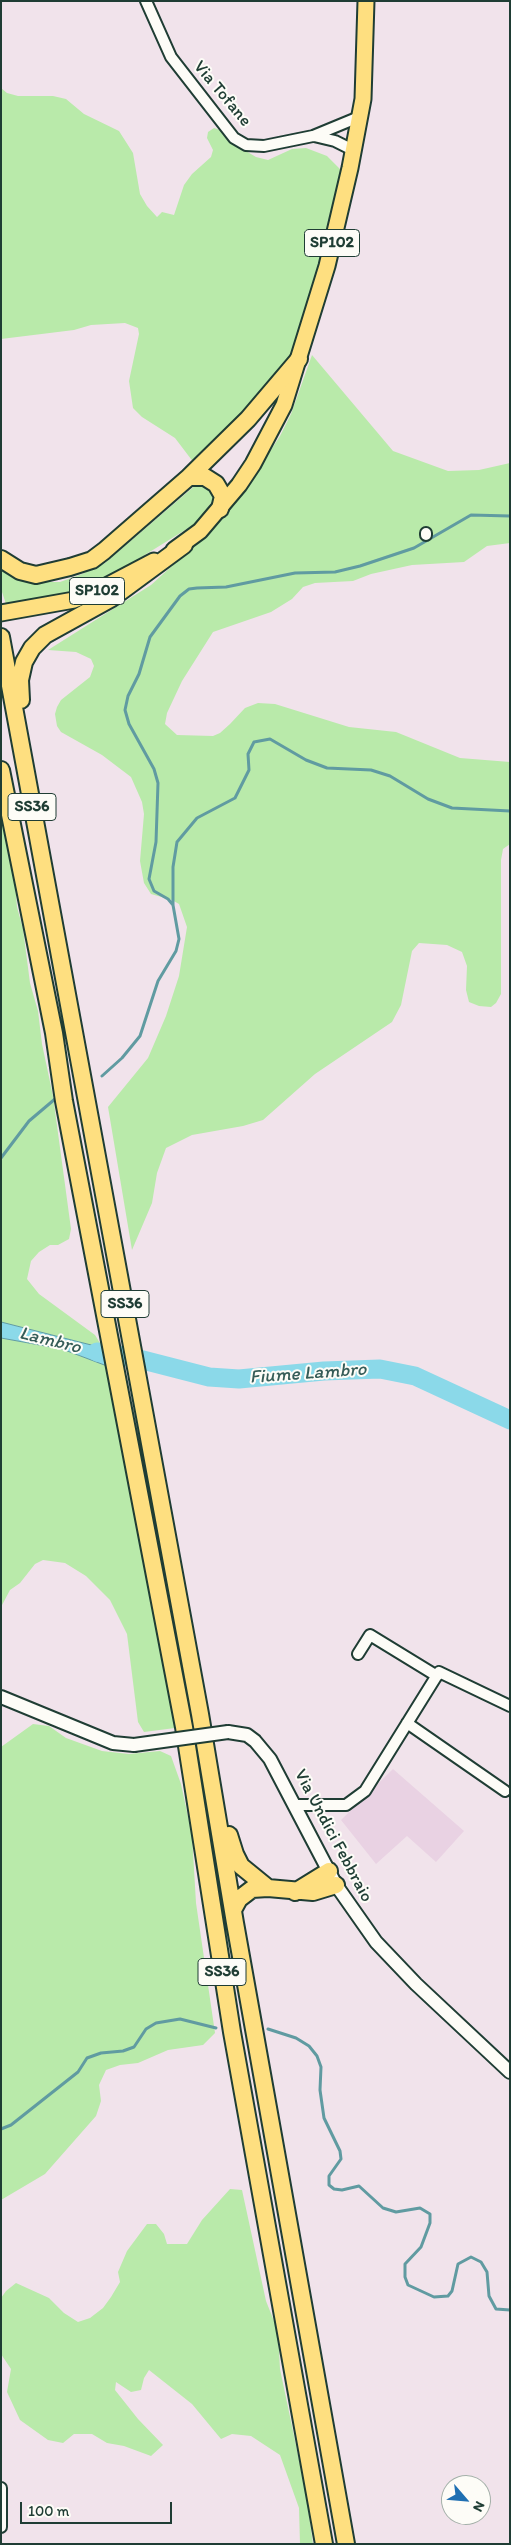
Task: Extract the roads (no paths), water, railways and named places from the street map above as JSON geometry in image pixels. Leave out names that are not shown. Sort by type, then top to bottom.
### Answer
[{"type":"highway","points":[[1,559],[20,571],[36,575],[92,560],[189,477],[248,419],[299,359]]},
{"type":"highway","points":[[189,477],[205,477],[216,484],[223,496],[220,509]]},
{"type":"highway","points":[[63,976],[56,906],[20,697],[20,680],[24,662],[32,648],[45,635],[112,598],[184,545]]},
{"type":"highway","name":"SS36","points":[[1,637],[200,1714],[346,2544]]},
{"type":"highway","name":"SS36","points":[[1,770],[54,1033],[86,1221],[184,1727],[234,2041],[324,2544]]},
{"type":"highway","points":[[1,816],[28,902]]},
{"type":"highway","points":[[200,1714],[214,1750],[235,1854],[247,1873],[268,1888]]},
{"type":"highway","points":[[233,1910],[244,1893],[252,1889],[268,1888],[295,1892],[332,1878]]},
{"type":"main road","name":"SP102","points":[[1,613],[53,605],[97,591],[184,545],[220,509],[244,478],[284,405],[327,266],[363,99],[366,1]]},
{"type":"street","name":"Via Tofane","points":[[146,1],[171,57],[234,138],[246,145],[264,146],[313,136],[359,117]]},
{"type":"street","name":"Via Tofane","points":[[313,136],[335,141],[353,150]]},
{"type":"street","points":[[358,1654],[370,1635],[437,1676]]},
{"type":"street","points":[[294,1804],[307,1803],[337,1807],[346,1805],[365,1790],[439,1672],[510,1706]]},
{"type":"street","name":"Via Undici Febbraio","points":[[1,1697],[114,1743],[134,1745],[228,1732],[247,1735],[260,1746],[279,1774],[332,1878],[376,1942],[416,1984],[510,2072]]},
{"type":"street","points":[[407,1723],[505,1791]]},
{"type":"street","points":[[1,2488],[1,2527]]},
{"type":"water","name":"Lambro","points":[[1,1322],[103,1348],[107,1366],[62,1349],[1,1338]]},
{"type":"waterway","points":[[173,905],[168,899],[154,891],[149,879],[156,842],[158,783],[154,769],[129,724],[125,710],[128,696],[139,674],[150,637],[180,596],[189,589],[226,587],[295,573],[335,572],[360,566],[414,548],[471,515],[510,516]]},
{"type":"waterway","points":[[102,1076],[122,1058],[140,1036],[158,981],[176,951],[179,939],[173,905],[173,867],[177,842],[197,818],[235,798],[249,770],[248,754],[254,742],[270,739],[306,760],[327,768],[371,770],[390,776],[428,799],[452,808],[510,811]]},
{"type":"waterway","points":[[1,1158],[29,1121],[55,1099]]},
{"type":"waterway","name":"Fiume Lambro","points":[[97,1352],[135,1358],[209,1377],[239,1379],[324,1371],[380,1369],[415,1376],[510,1420]]},
{"type":"waterway","points":[[1,2129],[11,2125],[78,2072],[87,2058],[101,2053],[123,2051],[134,2047],[146,2029],[156,2023],[180,2019],[216,2028]]},
{"type":"waterway","points":[[268,2029],[296,2038],[309,2046],[317,2056],[321,2067],[320,2090],[324,2118],[340,2151],[341,2159],[329,2176],[329,2185],[334,2189],[342,2190],[359,2186],[383,2208],[396,2212],[420,2208],[430,2214],[430,2223],[421,2247],[405,2264],[405,2277],[408,2285],[434,2297],[448,2296],[452,2291],[458,2264],[471,2257],[481,2262],[487,2272],[489,2296],[496,2309],[510,2310]]}]
